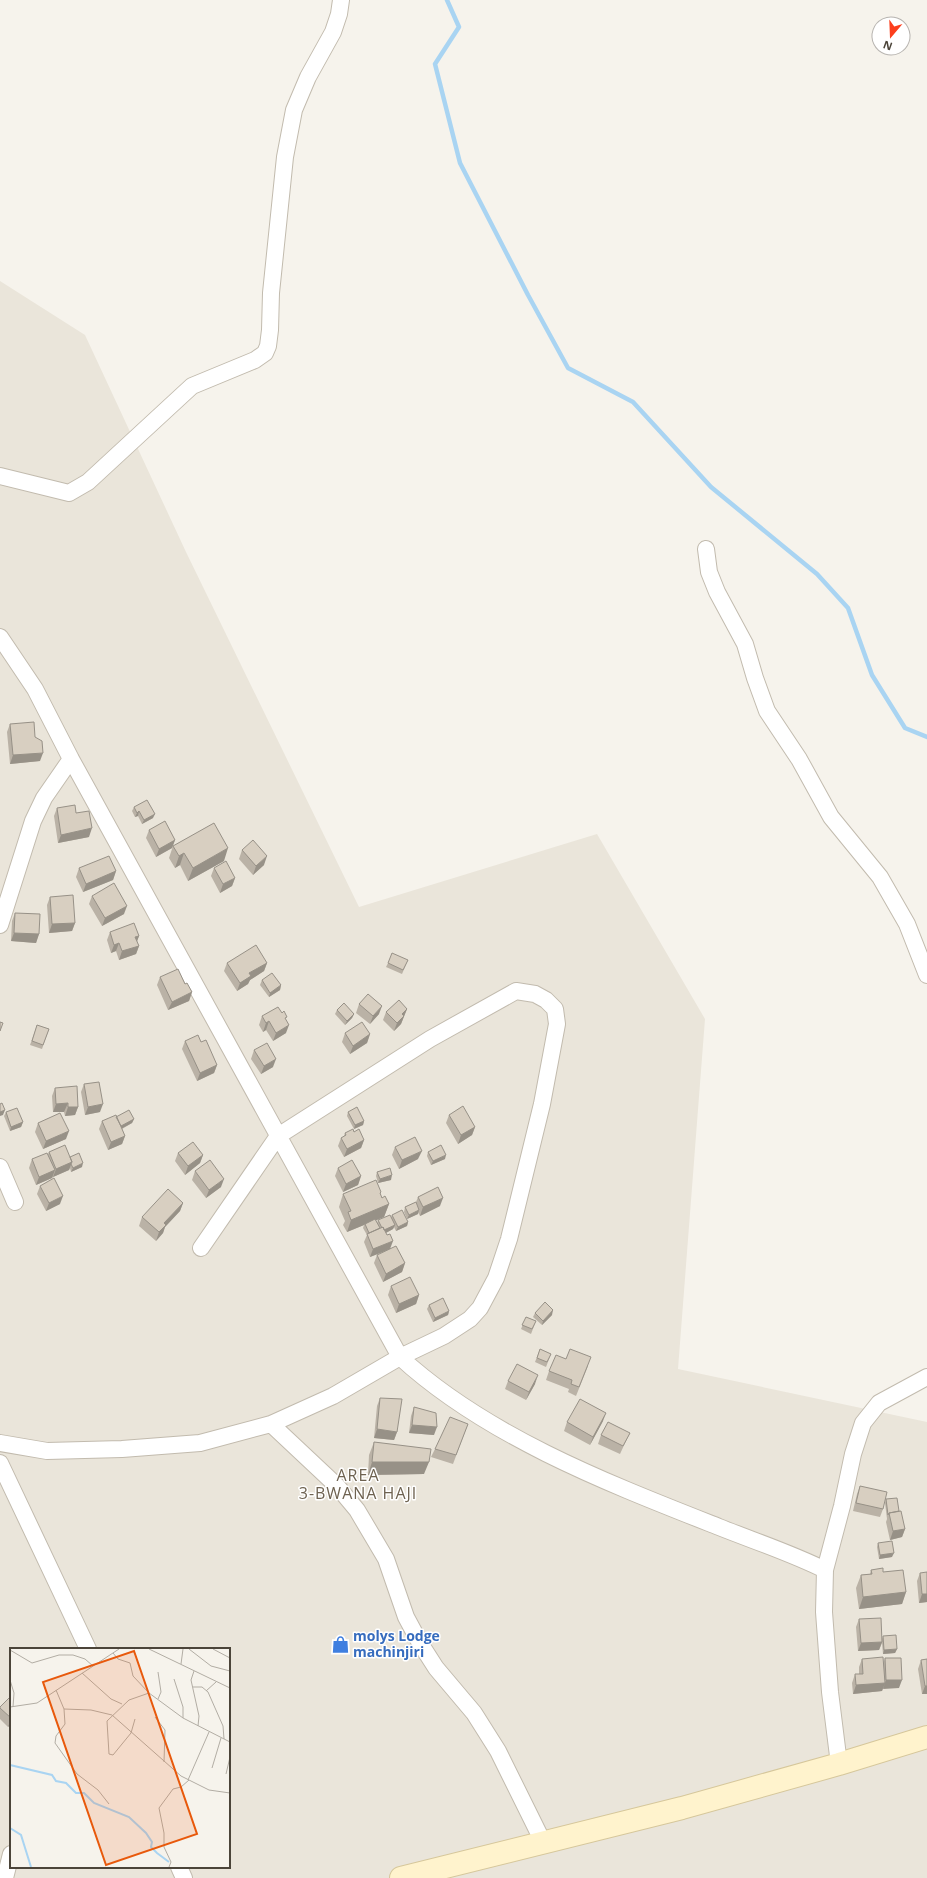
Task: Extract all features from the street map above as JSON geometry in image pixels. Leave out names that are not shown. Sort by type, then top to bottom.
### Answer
[{"type":"main road","points":[[414,1876],[543,1842],[682,1808],[839,1764],[927,1737]]},
{"type":"street","points":[[0,476],[68,493],[78,489],[88,482],[192,386],[255,360],[265,353],[268,346],[270,330],[271,293],[285,157],[294,110],[308,77],[333,32],[339,14],[341,0]]},
{"type":"street","points":[[706,549],[709,572],[717,592],[745,644],[767,711],[799,759],[830,817],[880,877],[907,924],[927,975]]},
{"type":"street","points":[[0,637],[35,689],[71,759],[400,1357],[419,1374],[462,1405],[512,1434],[581,1470],[825,1570]]},
{"type":"street","points":[[0,925],[33,821],[44,798],[71,759]]},
{"type":"street","points":[[0,1443],[47,1451],[122,1449],[200,1443],[271,1424],[333,1396],[400,1357],[444,1336],[470,1319],[480,1308],[496,1278],[509,1239],[542,1104],[557,1024],[555,1009],[546,1000],[535,994],[516,991],[430,1039],[278,1136],[201,1248]]},
{"type":"street","points":[[0,1168],[15,1202]]},
{"type":"street","points":[[839,1764],[830,1692],[824,1612],[825,1570],[842,1506],[853,1454],[863,1424],[879,1402],[927,1377]]},
{"type":"street","points":[[271,1424],[337,1486],[357,1510],[386,1559],[406,1616],[420,1643],[436,1668],[474,1713],[498,1751],[543,1842]]},
{"type":"street","points":[[0,1463],[88,1648]]},
{"type":"street","points":[[5,1878],[10,1858]]},
{"type":"street","points":[[179,1868],[184,1878]]},
{"type":"shaded area","points":[[0,281],[85,335],[186,552],[359,907],[597,834],[705,1019],[678,1369],[927,1422],[927,1878],[0,1878]]},
{"type":"building","points":[[34,722],[35,737],[42,741],[43,753],[13,755],[10,724]]},
{"type":"building","points":[[147,800],[155,814],[144,820],[139,811],[137,813],[134,807]]},
{"type":"building","points":[[75,805],[76,813],[89,811],[92,828],[61,835],[57,808]]},
{"type":"building","points":[[165,821],[175,840],[159,849],[149,830]]},
{"type":"building","points":[[214,823],[228,848],[193,868],[184,853],[179,856],[173,846]]},
{"type":"building","points":[[253,840],[267,856],[256,866],[242,850]]},
{"type":"building","points":[[109,856],[116,871],[86,884],[79,868]]},
{"type":"building","points":[[226,861],[235,878],[223,884],[214,868]]},
{"type":"building","points":[[114,883],[127,906],[105,918],[92,896]]},
{"type":"building","points":[[73,895],[75,923],[52,924],[50,897]]},
{"type":"building","points":[[15,913],[40,914],[39,934],[14,933]]},
{"type":"building","points":[[134,923],[139,936],[135,937],[139,946],[122,951],[119,943],[114,945],[110,932]]},
{"type":"building","points":[[256,945],[267,963],[249,973],[251,976],[240,983],[227,963]]},
{"type":"building","points":[[392,953],[408,960],[403,970],[388,963]]},
{"type":"building","points":[[178,969],[185,984],[187,983],[192,992],[172,1002],[160,977]]},
{"type":"building","points":[[272,973],[281,985],[270,993],[262,980]]},
{"type":"building","points":[[368,994],[382,1006],[373,1016],[359,1004]]},
{"type":"building","points":[[399,1000],[407,1009],[402,1014],[404,1016],[397,1023],[386,1012]]},
{"type":"building","points":[[344,1003],[354,1014],[347,1021],[337,1010]]},
{"type":"building","points":[[278,1007],[282,1013],[284,1011],[287,1017],[285,1018],[289,1025],[276,1033],[269,1021],[266,1023],[262,1016]]},
{"type":"building","points":[[0,1022],[3,1023],[0,1031]]},
{"type":"building","points":[[362,1022],[370,1034],[353,1046],[345,1033]]},
{"type":"building","points":[[37,1025],[49,1029],[43,1045],[32,1041]]},
{"type":"building","points":[[198,1035],[201,1042],[206,1040],[217,1065],[200,1073],[185,1041]]},
{"type":"building","points":[[267,1043],[276,1059],[264,1066],[254,1050]]},
{"type":"building","points":[[99,1082],[103,1104],[88,1107],[84,1084]]},
{"type":"building","points":[[77,1086],[78,1107],[68,1107],[68,1103],[56,1104],[55,1088]]},
{"type":"building","points":[[2,1103],[5,1110],[0,1112],[0,1104]]},
{"type":"building","points":[[463,1106],[475,1127],[461,1135],[449,1115]]},
{"type":"building","points":[[357,1107],[364,1121],[355,1125],[348,1112]]},
{"type":"building","points":[[17,1108],[23,1122],[11,1127],[6,1112]]},
{"type":"building","points":[[129,1110],[134,1119],[121,1126],[116,1117]]},
{"type":"building","points":[[60,1113],[69,1131],[46,1141],[38,1123]]},
{"type":"building","points":[[116,1115],[125,1136],[111,1142],[102,1121]]},
{"type":"building","points":[[353,1129],[354,1132],[359,1129],[364,1140],[347,1149],[341,1138],[346,1135],[345,1133]]},
{"type":"building","points":[[415,1137],[422,1151],[402,1160],[395,1147]]},
{"type":"building","points":[[193,1142],[203,1155],[188,1166],[178,1153]]},
{"type":"building","points":[[65,1145],[72,1162],[56,1169],[49,1152]]},
{"type":"building","points":[[441,1145],[446,1155],[433,1161],[428,1152]]},
{"type":"building","points":[[47,1153],[55,1170],[39,1177],[32,1159]]},
{"type":"building","points":[[79,1153],[83,1163],[73,1168],[70,1157]]},
{"type":"building","points":[[210,1160],[224,1179],[209,1190],[195,1171]]},
{"type":"building","points":[[352,1160],[361,1176],[346,1184],[338,1168]]},
{"type":"building","points":[[390,1168],[392,1175],[380,1179],[377,1172]]},
{"type":"building","points":[[54,1178],[63,1196],[49,1203],[40,1186]]},
{"type":"building","points":[[376,1180],[382,1198],[385,1196],[389,1204],[351,1220],[348,1212],[351,1211],[343,1194]]},
{"type":"building","points":[[438,1187],[443,1198],[423,1207],[418,1197]]},
{"type":"building","points":[[168,1189],[183,1203],[164,1223],[166,1225],[159,1232],[142,1217]]},
{"type":"building","points":[[416,1202],[419,1210],[409,1215],[405,1207]]},
{"type":"building","points":[[402,1210],[408,1222],[398,1227],[392,1215]]},
{"type":"building","points":[[390,1215],[395,1225],[384,1230],[378,1220]]},
{"type":"building","points":[[375,1219],[380,1228],[369,1233],[365,1224]]},
{"type":"building","points":[[383,1227],[387,1235],[390,1234],[393,1241],[373,1249],[367,1234]]},
{"type":"building","points":[[396,1246],[405,1263],[386,1274],[377,1255]]},
{"type":"building","points":[[410,1277],[419,1295],[399,1304],[391,1286]]},
{"type":"building","points":[[443,1298],[449,1311],[435,1318],[429,1305]]},
{"type":"building","points":[[545,1302],[553,1310],[543,1321],[535,1313]]},
{"type":"building","points":[[526,1317],[536,1321],[532,1329],[522,1325]]},
{"type":"building","points":[[540,1349],[551,1354],[547,1362],[537,1358]]},
{"type":"building","points":[[570,1349],[591,1357],[579,1387],[571,1384],[572,1380],[549,1371],[556,1355],[566,1359]]},
{"type":"building","points":[[517,1364],[538,1375],[529,1392],[508,1381]]},
{"type":"building","points":[[380,1398],[402,1399],[397,1432],[377,1429]]},
{"type":"building","points":[[580,1399],[606,1413],[593,1437],[567,1422]]},
{"type":"building","points":[[414,1407],[436,1413],[437,1427],[412,1425]]},
{"type":"building","points":[[450,1417],[468,1424],[456,1455],[435,1449]]},
{"type":"building","points":[[608,1422],[630,1433],[623,1446],[601,1435]]},
{"type":"building","points":[[374,1442],[431,1449],[429,1462],[372,1462]]},
{"type":"building","points":[[860,1486],[887,1492],[883,1509],[856,1503]]},
{"type":"building","points":[[897,1498],[899,1511],[889,1513],[888,1515],[886,1499]]},
{"type":"building","points":[[901,1511],[905,1529],[893,1531],[889,1513]]},
{"type":"building","points":[[892,1541],[894,1553],[880,1555],[878,1543]]},
{"type":"building","points":[[883,1568],[883,1572],[903,1570],[906,1592],[863,1597],[861,1575],[872,1574],[871,1570]]},
{"type":"building","points":[[927,1572],[927,1594],[922,1594],[920,1573]]},
{"type":"building","points":[[881,1618],[882,1642],[861,1643],[859,1619]]},
{"type":"building","points":[[896,1635],[897,1649],[884,1650],[883,1636]]},
{"type":"building","points":[[883,1657],[885,1683],[856,1685],[855,1674],[863,1674],[862,1659]]},
{"type":"building","points":[[885,1658],[901,1658],[902,1680],[886,1680]]},
{"type":"building","points":[[927,1659],[927,1686],[925,1686],[921,1660]]},
{"type":"building","points":[[10,1697],[10,1717],[0,1708]]},
{"type":"waterway","points":[[447,0],[459,27],[435,64],[460,163],[528,295],[568,368],[633,402],[711,487],[817,574],[848,608],[872,675],[905,728],[927,737]]},
{"type":"place","name":"molys Lodge machinjiri","points":[[340,1644]]},
{"type":"district","name":"AREA 3-BWANA HAJI","points":[[358,1484]]}]
